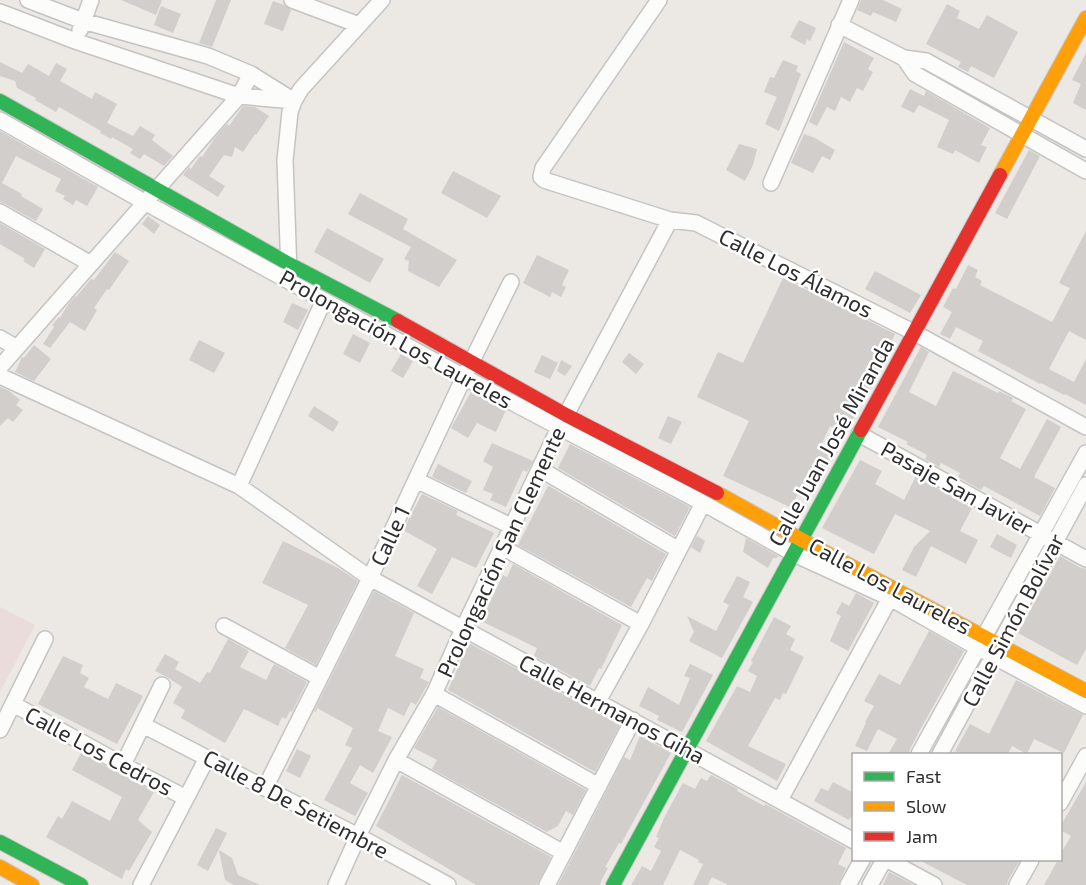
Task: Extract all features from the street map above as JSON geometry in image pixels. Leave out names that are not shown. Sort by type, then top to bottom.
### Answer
[{"type":"street","points":[[28,0],[83,21],[208,57],[251,74],[294,101]]},
{"type":"street","points":[[78,42],[91,0]]},
{"type":"street","points":[[292,0],[359,25]]},
{"type":"street","points":[[290,282],[285,160],[290,111],[301,89],[382,0]]},
{"type":"street","points":[[659,0],[543,168],[541,177],[558,186],[670,220]]},
{"type":"street","points":[[771,183],[851,0]]},
{"type":"street","points":[[0,12],[78,42],[239,96],[294,101]]},
{"type":"street","name":"Calle Juan José Miranda","points":[[613,885],[1086,18]]},
{"type":"street","points":[[839,25],[904,58],[926,61],[1086,149]]},
{"type":"street","points":[[904,58],[915,74],[1086,171]]},
{"type":"street","points":[[0,367],[239,96],[251,74]]},
{"type":"street","name":"Prolongación Los Laureles","points":[[0,100],[289,264],[392,318],[467,370]]},
{"type":"street","name":"Prolongación Los Laureles","points":[[0,120],[290,282],[467,370],[563,422],[794,554]]},
{"type":"street","points":[[0,212],[91,264]]},
{"type":"street","name":"Calle Los Álamos","points":[[670,220],[696,223],[915,333],[1086,427]]},
{"type":"street","name":"Prolongación San Clemente","points":[[336,885],[396,760],[434,694],[563,422],[670,220]]},
{"type":"street","name":"Calle 1","points":[[265,788],[370,578],[467,370],[511,282]]},
{"type":"street","points":[[239,486],[324,300]]},
{"type":"street","points":[[0,338],[17,348]]},
{"type":"street","name":"Calle Hermanos Giha","points":[[0,376],[239,486],[370,578],[852,840]]},
{"type":"street","name":"Calle Los Laureles","points":[[563,422],[710,489],[981,642],[1086,691]]},
{"type":"street","name":"Pasaje San Javier","points":[[859,434],[1086,559]]},
{"type":"street","name":"Calle Simón Bolívar","points":[[921,753],[1086,453]]},
{"type":"street","points":[[540,469],[679,550]]},
{"type":"street","points":[[416,480],[513,527]]},
{"type":"street","name":"Calle Simón Bolívar","points":[[941,753],[1086,485]]},
{"type":"street","points":[[598,701],[641,624],[703,503]]},
{"type":"street","points":[[502,547],[641,624]]},
{"type":"street","name":"Calle Los Laureles","points":[[794,554],[981,642]]},
{"type":"street","points":[[780,800],[890,598]]},
{"type":"street","points":[[224,626],[320,678]]},
{"type":"street","points":[[0,730],[45,639]]},
{"type":"street","name":"Calle Los Laureles","points":[[996,650],[1086,706]]},
{"type":"street","points":[[123,765],[162,685]]},
{"type":"street","points":[[434,694],[599,786]]},
{"type":"street","name":"Calle Los Cedros","points":[[13,704],[186,798]]},
{"type":"street","points":[[547,885],[633,720]]},
{"type":"street","name":"Calle 8 De Setiembre","points":[[143,724],[447,885]]},
{"type":"street","points":[[1062,799],[1086,756]]},
{"type":"street","points":[[141,885],[207,758]]},
{"type":"street","points":[[396,760],[564,853]]},
{"type":"street","points":[[0,842],[81,885]]},
{"type":"street","points":[[848,885],[861,861]]},
{"type":"street","points":[[870,885],[885,861]]},
{"type":"street","points":[[888,861],[934,885]]},
{"type":"street","points":[[1017,885],[1029,861]]},
{"type":"street","points":[[0,867],[32,885]]},
{"type":"shaded area","points":[[0,607],[35,625],[0,692]]},
{"type":"building","points":[[121,0],[162,0],[156,15]]},
{"type":"building","points":[[216,0],[231,0],[212,47],[199,43]]},
{"type":"building","points":[[861,0],[883,0],[902,9],[896,22],[873,12],[871,16],[857,10]]},
{"type":"building","points":[[273,1],[291,10],[283,31],[264,24]]},
{"type":"building","points":[[947,4],[960,11],[957,18],[979,29],[987,15],[1018,32],[994,78],[971,66],[968,72],[958,67],[961,62],[926,44]]},
{"type":"building","points":[[161,6],[181,14],[173,33],[154,25]]},
{"type":"building","points":[[799,20],[816,28],[810,41],[807,39],[805,45],[790,37]]},
{"type":"building","points":[[844,42],[874,58],[868,69],[873,72],[863,91],[857,88],[850,102],[841,97],[835,111],[827,107],[817,126],[809,122]]},
{"type":"building","points":[[1086,53],[1086,110],[1073,103],[1081,84],[1072,80]]},
{"type":"building","points":[[783,60],[798,66],[796,71],[801,74],[779,131],[765,124],[777,97],[764,92],[770,77],[774,78]]},
{"type":"building","points":[[0,62],[22,73],[28,64],[49,76],[56,63],[67,69],[60,81],[92,99],[95,92],[117,104],[107,123],[133,136],[140,126],[155,135],[152,140],[173,156],[164,166],[144,154],[140,159],[130,153],[133,149],[100,133],[101,131],[59,107],[56,112],[17,88],[15,81],[0,76]]},
{"type":"building","points":[[910,89],[924,96],[926,91],[990,128],[981,145],[987,147],[979,163],[955,150],[953,154],[937,147],[949,120],[919,105],[914,113],[901,107]]},
{"type":"building","points":[[243,106],[255,107],[269,116],[243,152],[235,147],[232,157],[224,155],[209,176],[225,186],[218,197],[183,175],[189,167],[191,169],[200,156],[202,157],[227,124],[229,126]]},
{"type":"building","points":[[0,131],[98,187],[87,206],[76,200],[73,205],[63,199],[65,196],[55,191],[61,179],[16,156],[2,183],[43,209],[36,221],[0,202]]},
{"type":"building","points":[[804,134],[835,150],[830,160],[822,156],[813,173],[791,163]]},
{"type":"building","points":[[739,144],[757,149],[753,165],[745,181],[726,170]]},
{"type":"building","points":[[1029,150],[1040,156],[1007,219],[995,213]]},
{"type":"building","points":[[453,171],[501,196],[487,218],[441,193]]},
{"type":"building","points":[[360,193],[408,219],[403,229],[457,260],[439,287],[408,271],[409,261],[404,259],[411,247],[348,214]]},
{"type":"building","points":[[148,216],[160,225],[154,234],[142,224]]},
{"type":"building","points":[[0,223],[45,249],[34,268],[23,261],[25,259],[0,244]]},
{"type":"building","points":[[327,228],[384,259],[370,283],[314,252]]},
{"type":"building","points":[[1086,231],[1086,340],[1069,331],[1049,369],[1074,382],[1086,359],[1086,405],[978,351],[983,341],[956,327],[950,339],[940,334],[952,312],[943,307],[953,288],[956,289],[968,265],[978,270],[975,277],[982,281],[980,285],[1052,322],[1070,288],[1059,283]]},
{"type":"building","points":[[115,252],[129,261],[94,308],[97,310],[85,331],[70,322],[50,348],[43,344],[54,327],[52,325],[60,318],[75,296],[91,279],[94,280]]},
{"type":"building","points":[[537,255],[569,270],[562,285],[566,287],[561,297],[552,292],[550,297],[523,283]]},
{"type":"building","points":[[875,271],[921,295],[910,313],[865,289]]},
{"type":"building","points":[[783,278],[895,334],[845,433],[830,426],[821,445],[834,451],[808,500],[797,495],[792,508],[723,476],[749,421],[697,397],[718,352],[743,363]]},
{"type":"building","points":[[292,303],[308,310],[298,330],[283,322]]},
{"type":"building","points":[[353,334],[370,343],[360,363],[343,354]]},
{"type":"building","points":[[199,340],[225,353],[214,373],[189,360]]},
{"type":"building","points":[[34,345],[51,359],[34,381],[15,372],[22,357],[24,358]]},
{"type":"building","points":[[921,347],[929,352],[909,392],[936,406],[953,371],[1013,398],[1011,401],[1026,409],[1000,458],[1020,469],[1047,419],[1061,427],[1034,477],[1055,488],[1040,516],[984,486],[981,490],[958,477],[960,473],[941,463],[939,467],[925,459],[927,455],[906,444],[908,442],[878,427]]},
{"type":"building","points":[[629,353],[644,364],[636,374],[622,362]]},
{"type":"building","points":[[401,354],[413,361],[403,378],[391,371]]},
{"type":"building","points":[[542,355],[558,363],[550,379],[534,372]]},
{"type":"building","points":[[561,360],[572,366],[565,376],[557,371]]},
{"type":"building","points":[[0,387],[20,400],[16,405],[23,410],[13,422],[8,418],[0,426]]},
{"type":"building","points":[[471,392],[506,410],[496,432],[477,423],[468,438],[451,428]]},
{"type":"building","points":[[314,406],[339,422],[333,432],[308,416]]},
{"type":"building","points":[[668,416],[682,422],[671,444],[658,438]]},
{"type":"building","points":[[492,443],[533,461],[527,472],[523,470],[506,507],[490,500],[493,494],[483,490],[493,467],[483,461]]},
{"type":"building","points":[[570,444],[690,507],[675,536],[558,468]]},
{"type":"building","points":[[860,460],[882,471],[875,484],[904,500],[916,476],[972,508],[960,531],[978,540],[966,564],[931,546],[916,577],[902,570],[914,547],[930,531],[895,514],[874,554],[822,528]]},
{"type":"building","points":[[438,464],[472,481],[466,493],[432,477]]},
{"type":"building","points":[[548,486],[666,554],[652,581],[647,578],[631,607],[518,545]]},
{"type":"building","points":[[422,494],[458,511],[456,515],[494,533],[476,568],[452,557],[432,594],[417,586],[437,549],[403,530]]},
{"type":"building","points":[[997,534],[1017,545],[1011,558],[990,547]]},
{"type":"building","points":[[697,536],[705,541],[700,553],[691,547]]},
{"type":"building","points":[[746,538],[778,556],[773,558],[768,568],[743,552]]},
{"type":"building","points":[[283,541],[338,568],[358,581],[316,665],[285,648],[308,605],[262,583]]},
{"type":"building","points":[[1060,556],[1086,569],[1086,649],[1077,665],[1018,633]]},
{"type":"building","points":[[513,564],[622,625],[601,669],[599,668],[590,686],[534,656],[537,648],[481,621],[503,575],[507,577]]},
{"type":"building","points":[[737,576],[750,582],[743,597],[753,602],[722,658],[689,641],[694,632],[687,616],[716,631],[729,605],[723,602]]},
{"type":"building","points":[[374,591],[414,613],[395,656],[424,669],[420,678],[429,682],[416,705],[411,702],[404,716],[388,708],[378,731],[392,737],[373,773],[360,765],[350,783],[368,793],[355,816],[324,800],[352,748],[345,745],[353,728],[317,708],[316,712],[314,711]]},
{"type":"building","points":[[856,593],[874,603],[848,651],[830,641],[841,616],[836,613],[842,602],[849,606]]},
{"type":"building","points":[[774,617],[791,626],[786,634],[795,639],[790,650],[804,657],[786,694],[783,693],[780,700],[775,698],[748,746],[786,764],[777,781],[706,741],[737,686],[750,692],[757,676],[748,671],[753,662],[751,661]]},
{"type":"building","points":[[929,631],[964,651],[909,753],[889,753],[897,739],[878,729],[867,751],[855,746],[874,706],[864,701],[879,674],[900,685]]},
{"type":"building","points":[[228,639],[249,651],[240,667],[266,680],[274,664],[307,682],[292,712],[290,711],[286,719],[282,717],[278,726],[244,709],[225,743],[181,718],[185,710],[173,703],[182,687],[155,671],[165,654],[179,662],[175,669],[200,683],[207,672],[210,673]]},
{"type":"building","points":[[469,643],[620,725],[595,772],[448,690]]},
{"type":"building","points":[[63,656],[83,665],[80,673],[89,678],[84,687],[108,699],[116,683],[143,696],[117,744],[38,704]]},
{"type":"building","points":[[690,664],[713,675],[682,732],[657,720],[659,716],[639,706],[648,687],[679,705],[690,678],[684,676]]},
{"type":"building","points":[[1016,680],[1083,715],[1064,753],[1034,739],[1027,753],[1012,746],[1008,753],[960,753],[955,751],[970,724],[989,734]]},
{"type":"building","points":[[438,707],[586,790],[573,815],[566,811],[558,826],[547,832],[432,769],[437,760],[414,748]]},
{"type":"building","points":[[640,736],[671,753],[621,844],[619,843],[605,867],[608,868],[600,885],[558,885],[624,757],[630,760]]},
{"type":"building","points":[[297,749],[311,756],[300,778],[286,771]]},
{"type":"building","points":[[81,753],[154,792],[138,820],[152,832],[129,871],[126,869],[122,879],[46,837],[58,816],[62,819],[72,801],[110,821],[122,797],[72,770]]},
{"type":"building","points":[[402,775],[551,857],[537,885],[476,885],[376,826]]},
{"type":"building","points":[[711,775],[764,806],[765,804],[846,848],[838,864],[846,868],[838,885],[728,885],[712,877],[708,885],[693,885],[703,864],[680,850],[663,885],[631,885],[642,866],[651,871],[661,851],[654,847],[659,838],[656,837],[683,783],[695,789],[701,778],[707,781]]},
{"type":"building","points":[[833,782],[852,792],[852,815],[849,820],[814,801],[821,788],[828,791]]},
{"type":"building","points":[[1086,782],[1086,885],[1044,885],[1057,861],[1062,861],[1062,852],[1071,836],[1062,831],[1062,824]]},
{"type":"building","points":[[216,828],[227,833],[208,871],[197,865]]},
{"type":"building","points":[[219,850],[232,858],[238,875],[260,885],[234,885],[225,880]]},
{"type":"building","points":[[921,861],[1019,861],[1007,885],[967,885]]},
{"type":"building","points":[[889,872],[914,885],[883,885]]},
{"type":"traffic: fast","points":[[0,101],[289,264],[398,321]]},
{"type":"traffic: fast","points":[[613,885],[861,430]]},
{"type":"traffic: fast","points":[[0,842],[81,885]]},
{"type":"traffic: slow","points":[[1000,175],[1086,18]]},
{"type":"traffic: slow","points":[[717,493],[1086,691]]},
{"type":"traffic: slow","points":[[0,867],[32,885]]},
{"type":"traffic: jam","points":[[861,430],[1000,175]]},
{"type":"traffic: jam","points":[[398,321],[566,415],[717,493]]}]
